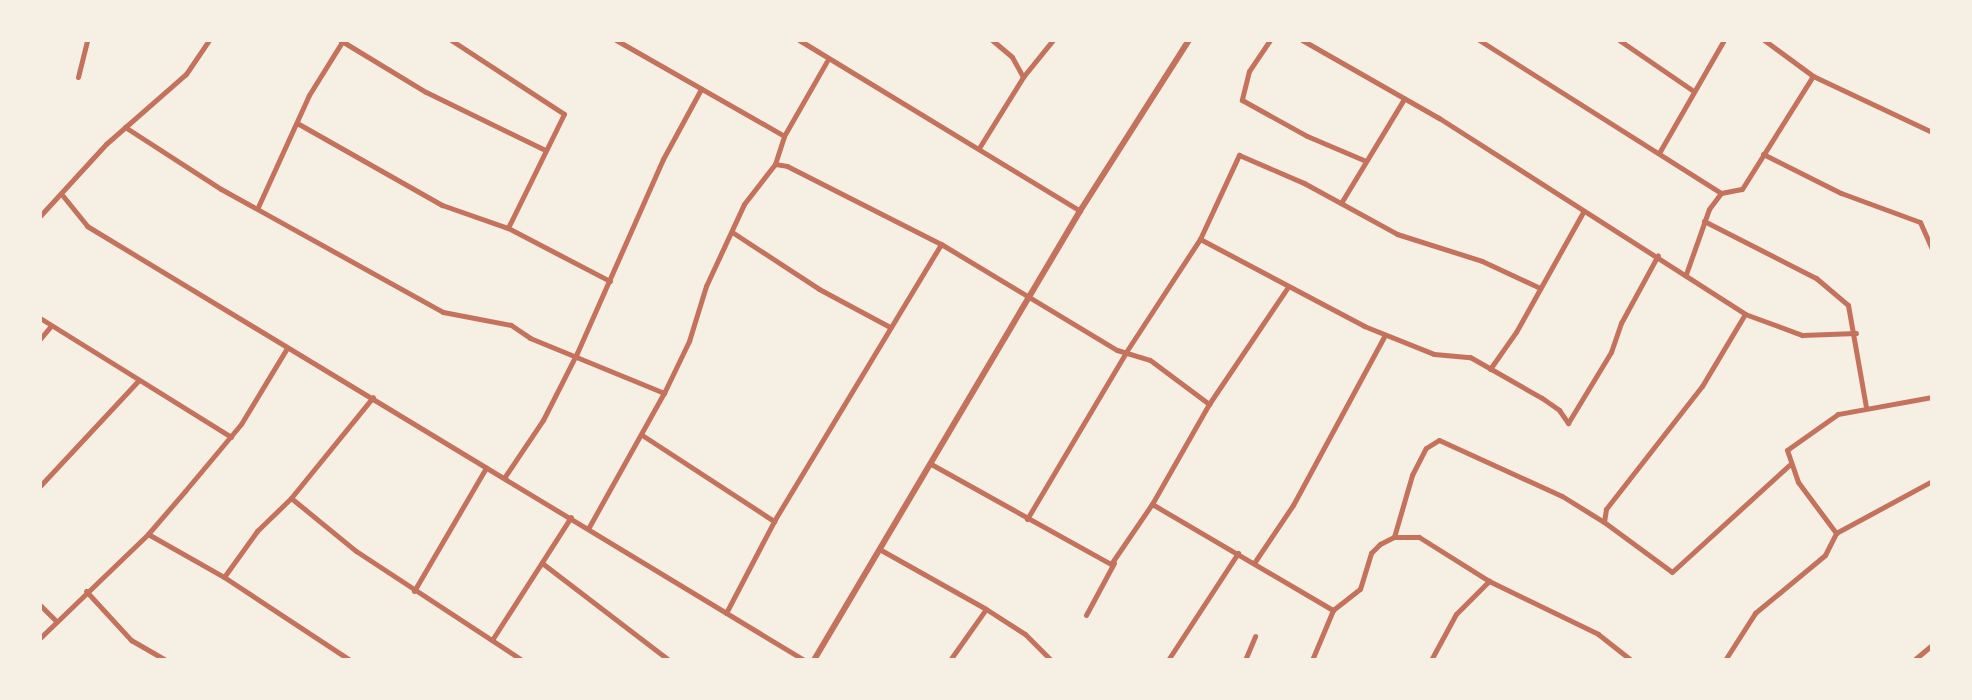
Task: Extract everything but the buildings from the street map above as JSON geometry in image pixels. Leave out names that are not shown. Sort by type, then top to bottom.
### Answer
[{"type":"street","points":[[78,77],[87,40]]},
{"type":"street","points":[[40,216],[63,196],[125,127],[186,74],[209,40]]},
{"type":"street","points":[[452,40],[564,114],[508,228]]},
{"type":"street","points":[[616,40],[784,136]]},
{"type":"street","points":[[799,40],[827,61],[979,148],[1080,211]]},
{"type":"street","points":[[992,40],[1012,57],[1023,77]]},
{"type":"street","points":[[979,148],[1023,77],[1053,40]]},
{"type":"street","points":[[814,660],[1080,211],[1189,40]]},
{"type":"street","points":[[1270,40],[1245,79],[1242,100],[1307,136],[1366,161]]},
{"type":"street","points":[[1302,40],[1404,99],[1583,212],[1658,255],[1745,314],[1802,335],[1856,333]]},
{"type":"street","points":[[1479,40],[1721,193],[1742,189],[1813,76]]},
{"type":"street","points":[[1619,40],[1692,90]]},
{"type":"street","points":[[1659,153],[1692,90],[1724,40]]},
{"type":"street","points":[[1763,40],[1813,76],[1932,132]]},
{"type":"street","points":[[258,207],[297,123],[341,41],[414,86],[545,150]]},
{"type":"street","points":[[589,527],[664,393],[744,204],[775,164],[784,136],[827,61]]},
{"type":"street","points":[[504,478],[543,420],[577,353],[663,159],[701,89]]},
{"type":"street","points":[[1341,202],[1404,99]]},
{"type":"street","points":[[297,123],[442,205],[508,228],[610,281]]},
{"type":"street","points":[[125,127],[221,189],[454,317],[511,325],[530,338],[577,353],[664,393]]},
{"type":"street","points":[[1027,519],[1126,352],[1200,239],[1229,170],[1243,153],[1341,202],[1396,234],[1482,261],[1541,288]]},
{"type":"street","points":[[1763,154],[1841,193],[1920,222],[1932,249]]},
{"type":"street","points":[[775,164],[787,166],[941,244],[1126,352],[1138,353],[1163,368],[1209,404]]},
{"type":"street","points":[[1686,274],[1704,221],[1721,193]]},
{"type":"street","points":[[63,196],[87,226],[373,397],[486,468],[589,527],[804,660]]},
{"type":"street","points":[[1490,369],[1541,288],[1583,212]]},
{"type":"street","points":[[1704,221],[1831,289],[1848,305],[1856,333],[1866,407]]},
{"type":"street","points":[[732,232],[819,289],[890,327]]},
{"type":"street","points":[[1200,239],[1385,335],[1434,354],[1470,357],[1559,410],[1568,423],[1611,352],[1621,323],[1658,255]]},
{"type":"street","points":[[726,613],[774,521],[941,244]]},
{"type":"street","points":[[1086,615],[1209,404],[1288,287]]},
{"type":"street","points":[[1604,522],[1606,509],[1702,386],[1745,314]]},
{"type":"street","points":[[40,318],[231,438]]},
{"type":"street","points":[[40,339],[51,327]]},
{"type":"street","points":[[1254,563],[1293,505],[1385,335]]},
{"type":"street","points":[[40,638],[55,620],[148,534],[231,438],[287,348]]},
{"type":"street","points":[[40,486],[139,380]]},
{"type":"street","points":[[224,577],[257,531],[291,498],[373,397]]},
{"type":"street","points":[[1836,533],[1822,519],[1789,465],[1787,450],[1798,439],[1838,414],[1932,397]]},
{"type":"street","points":[[642,435],[774,521]]},
{"type":"street","points":[[1394,537],[1412,475],[1426,448],[1439,440],[1562,496],[1604,522],[1672,572],[1789,465]]},
{"type":"street","points":[[931,464],[1106,564],[1116,560]]},
{"type":"street","points":[[414,591],[486,468]]},
{"type":"street","points":[[1725,660],[1755,612],[1825,555],[1836,533],[1932,481]]},
{"type":"street","points":[[291,498],[414,591],[522,660]]},
{"type":"street","points":[[1152,504],[1333,610]]},
{"type":"street","points":[[492,640],[571,517]]},
{"type":"street","points":[[148,534],[224,577],[350,660]]},
{"type":"street","points":[[1312,660],[1333,610],[1360,589],[1371,553],[1394,537],[1419,537],[1489,581],[1598,634],[1631,660]]},
{"type":"street","points":[[881,550],[1025,634],[1051,660]]},
{"type":"street","points":[[1168,660],[1238,553]]},
{"type":"street","points":[[542,562],[669,660]]},
{"type":"street","points":[[1440,660],[1432,658],[1456,614],[1489,581]]},
{"type":"street","points":[[86,591],[131,640],[165,660]]},
{"type":"street","points":[[40,604],[55,620]]},
{"type":"street","points":[[950,660],[986,609]]},
{"type":"street","points":[[1245,660],[1255,636]]},
{"type":"street","points":[[1914,660],[1932,645]]}]
